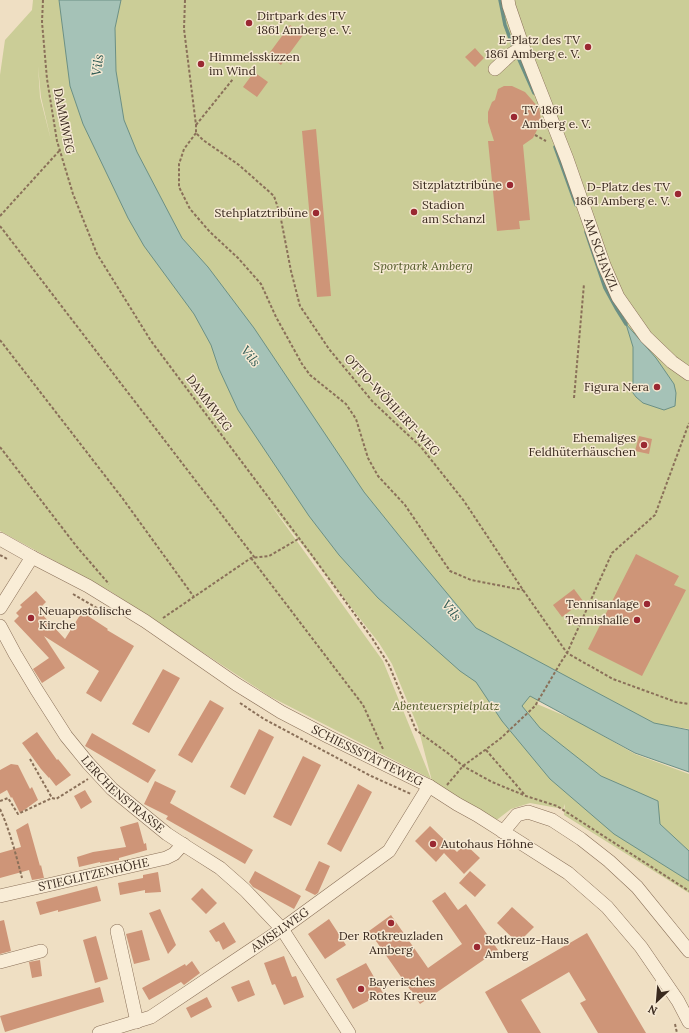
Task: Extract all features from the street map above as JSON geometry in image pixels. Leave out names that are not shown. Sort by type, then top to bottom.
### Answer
[{"type":"street","name":"AM SCHANZL","points":[[508,0],[523,47],[567,159],[604,265],[618,297],[646,337],[672,362],[689,374]]},
{"type":"street","points":[[495,69],[510,55],[523,47]]},
{"type":"street","name":"SCHIESSSTÄTTEWEG","points":[[0,539],[88,586],[145,621],[236,684],[281,712],[435,790],[568,873],[607,907],[641,947],[678,1001],[689,1022]]},
{"type":"street","points":[[0,608],[32,557]]},
{"type":"street","name":"LERCHENSTRASSE","points":[[0,626],[47,707],[66,736],[88,764],[112,789],[167,834],[220,868],[245,890],[282,929],[349,1033]]},
{"type":"street","name":"AMSELWEG","points":[[107,1032],[152,1017],[282,929],[389,851],[422,798],[435,790]]},
{"type":"street","points":[[503,832],[516,815],[528,812],[552,820],[581,839],[609,861],[637,888],[689,951]]},
{"type":"street","name":"STIEGLITZENHÖHE","points":[[0,896],[166,858],[174,854],[183,844]]},
{"type":"street","points":[[117,931],[138,1022]]},
{"type":"street","points":[[0,962],[41,951]]},
{"type":"path","name":"DAMMWEG","points":[[43,0],[42,22],[47,79],[57,141],[73,194],[98,254],[151,342],[300,538],[372,638],[389,665],[416,730],[450,753],[463,766],[492,782],[526,796],[557,806],[689,891]]},
{"type":"path","points":[[186,0],[184,29],[196,133],[184,149],[179,164],[179,187],[190,208],[210,232],[238,258],[261,284],[276,317],[302,364],[310,375],[346,404],[356,420],[368,458],[378,476],[405,504],[450,571],[470,580],[523,590]]},
{"type":"path","points":[[196,124],[233,79]]},
{"type":"path","name":"OTTO-WÖHLERT-WEG","points":[[196,133],[203,140],[239,165],[274,196],[280,214],[291,271],[300,306],[329,349],[373,402],[421,447],[464,501],[567,653],[613,679],[676,702],[689,704]]},
{"type":"path","points":[[534,135],[542,139]]},
{"type":"path","points":[[0,216],[60,150]]},
{"type":"path","points":[[0,226],[255,558]]},
{"type":"path","points":[[574,398],[584,284]]},
{"type":"path","points":[[0,340],[122,499],[194,597]]},
{"type":"path","points":[[435,790],[463,766],[501,738],[535,706],[567,653],[612,554],[655,515],[689,423]]},
{"type":"path","points":[[0,447],[77,547],[112,587]]},
{"type":"path","points":[[159,620],[251,558],[269,556],[300,538]]},
{"type":"path","points":[[251,558],[363,705],[386,756],[388,765]]},
{"type":"path","points":[[67,590],[101,610]]},
{"type":"path","points":[[238,701],[264,719],[371,776],[422,798]]},
{"type":"path","points":[[485,750],[526,796]]},
{"type":"path","points":[[30,760],[52,798]]},
{"type":"path","points":[[0,801],[8,798],[18,814],[52,798],[56,799],[83,783]]},
{"type":"path","points":[[0,809],[6,821],[24,890]]},
{"type":"path","points":[[675,1022],[677,1033]]},
{"type":"green space","name":"Sportpark Amberg","points":[[33,0],[689,0],[689,729],[655,724],[556,672],[537,704],[577,721],[635,754],[689,774],[689,893],[564,815],[565,804],[563,809],[530,803],[511,809],[494,822],[432,781],[418,727],[392,664],[379,643],[268,501],[383,661],[431,779],[269,696],[110,591],[0,531],[0,75],[5,40],[32,10]],"holes":[[[38,66],[41,97],[51,140],[40,97]]]},
{"type":"water","name":"Vils","points":[[59,0],[121,0],[115,28],[116,71],[124,120],[137,152],[182,238],[208,267],[254,328],[364,492],[476,628],[654,723],[689,730],[689,772],[635,753],[530,696],[522,706],[540,728],[601,776],[658,801],[660,824],[689,851],[689,881],[614,834],[550,779],[502,721],[476,682],[460,671],[378,598],[339,555],[309,516],[238,410],[219,369],[211,345],[194,314],[144,246],[128,218],[83,124],[70,86]]},
{"type":"water","points":[[626,324],[656,358],[674,384],[676,393],[675,406],[664,410],[643,403],[633,393],[633,347]]},
{"type":"building","points":[[290,25],[303,35],[281,65],[268,55]]},
{"type":"building","points":[[475,48],[484,58],[475,67],[465,57]]},
{"type":"building","points":[[254,72],[268,82],[257,97],[243,87]]},
{"type":"building","points":[[504,86],[512,86],[525,92],[539,108],[541,122],[533,138],[523,145],[530,220],[519,221],[520,229],[497,231],[488,141],[494,141],[488,122],[488,112],[492,102],[495,100],[498,89]]},
{"type":"building","name":"Stehplatztribüne","points":[[316,129],[331,296],[317,297],[302,131]]},
{"type":"building","name":"Ehemaliges Feldhüterhäuschen","points":[[639,436],[652,439],[649,454],[635,451]]},
{"type":"building","name":"Tennishalle","points":[[636,554],[679,576],[674,585],[686,590],[642,676],[588,649]]},
{"type":"building","points":[[574,589],[583,601],[562,617],[553,605]]},
{"type":"building","points":[[36,591],[46,602],[38,610],[65,639],[82,612],[108,629],[107,630],[134,646],[101,702],[86,693],[99,671],[44,636],[65,668],[42,683],[33,669],[49,658],[14,621],[19,616],[16,613],[22,607],[20,605]]},
{"type":"building","points":[[163,669],[180,678],[149,733],[132,724]]},
{"type":"building","points":[[210,700],[224,708],[192,763],[178,755]]},
{"type":"building","points":[[259,729],[274,737],[245,795],[230,787]]},
{"type":"building","points":[[37,732],[57,760],[58,759],[71,775],[56,786],[41,769],[22,743]]},
{"type":"building","points":[[92,733],[156,770],[148,783],[85,746]]},
{"type":"building","points":[[303,756],[321,765],[291,826],[273,817]]},
{"type":"building","points":[[11,764],[18,765],[30,789],[32,787],[38,800],[20,813],[7,790],[0,794],[0,770]]},
{"type":"building","points":[[155,781],[176,791],[170,803],[253,850],[245,864],[166,819],[168,816],[144,804]]},
{"type":"building","points":[[358,784],[372,792],[341,852],[327,844]]},
{"type":"building","points":[[85,790],[92,802],[81,809],[74,796]]},
{"type":"building","points":[[138,822],[147,850],[119,858],[119,860],[100,862],[79,867],[77,857],[93,852],[126,847],[120,827]]},
{"type":"building","points":[[28,823],[44,878],[32,880],[29,870],[0,878],[0,853],[21,847],[16,830]]},
{"type":"building","points":[[430,826],[457,852],[465,844],[480,858],[464,874],[444,853],[436,862],[415,841]]},
{"type":"building","points":[[319,861],[330,866],[318,893],[315,895],[305,890]]},
{"type":"building","points":[[255,871],[301,896],[294,909],[253,887],[249,882]]},
{"type":"building","points":[[470,871],[486,885],[475,897],[459,883]]},
{"type":"building","points":[[158,872],[161,892],[145,893],[145,890],[120,895],[118,883],[143,878],[143,875]]},
{"type":"building","points":[[97,886],[101,901],[40,915],[36,902]]},
{"type":"building","points":[[202,888],[217,903],[206,914],[191,899]]},
{"type":"building","name":"Rotkreuz-Haus Amberg","points":[[445,892],[458,910],[466,904],[498,950],[420,1004],[369,931],[391,915],[428,968],[462,944],[432,901]]},
{"type":"building","points":[[512,907],[534,927],[518,943],[497,923]]},
{"type":"building","points":[[160,909],[176,945],[168,954],[149,913]]},
{"type":"building","points":[[329,919],[346,945],[325,959],[308,934]]},
{"type":"building","points":[[4,920],[11,951],[0,954],[0,921]]},
{"type":"building","points":[[224,922],[236,942],[223,950],[219,941],[216,942],[209,931]]},
{"type":"building","points":[[142,930],[150,960],[134,964],[126,934]]},
{"type":"building","points":[[587,933],[646,1033],[598,1033],[580,1003],[586,1000],[569,972],[521,1000],[541,1033],[508,1033],[485,992]]},
{"type":"building","points":[[96,936],[108,979],[95,983],[83,940]]},
{"type":"building","points":[[284,956],[292,977],[296,976],[304,997],[284,1005],[275,984],[272,985],[264,963]]},
{"type":"building","points":[[40,960],[42,976],[32,978],[29,962]]},
{"type":"building","points":[[192,961],[200,973],[184,985],[181,982],[149,1000],[142,988],[185,964],[186,966]]},
{"type":"building","name":"Bayerisches Rotes Kreuz","points":[[366,963],[383,993],[353,1009],[336,979]]},
{"type":"building","points":[[249,980],[255,995],[238,1002],[231,987]]},
{"type":"building","points":[[100,987],[104,1002],[5,1032],[0,1016]]},
{"type":"building","points":[[207,997],[212,1007],[191,1018],[186,1008]]},
{"type":"waterway","points":[[500,0],[505,25],[514,49]]},
{"type":"waterway","points":[[517,55],[534,93]]},
{"type":"waterway","points":[[555,147],[576,205]]},
{"type":"waterway","points":[[586,232],[605,288],[626,324]]},
{"type":"place","name":"Dirtpark des TV 1861 Amberg e. V.","points":[[249,23]]},
{"type":"place","name":"E-Platz des TV 1861 Amberg e. V.","points":[[588,47]]},
{"type":"place","name":"Himmelsskizzen im Wind","points":[[201,64]]},
{"type":"place","name":"TV 1861 Amberg e. V.","points":[[514,117]]},
{"type":"place","name":"Sitzplatztribüne","points":[[510,185]]},
{"type":"place","name":"D-Platz des TV 1861 Amberg e. V.","points":[[678,194]]},
{"type":"place","name":"Stadion am Schanzl","points":[[414,212]]},
{"type":"place","name":"Stehplatztribüne","points":[[316,213]]},
{"type":"place","name":"Figura Nera","points":[[657,387]]},
{"type":"place","name":"Ehemaliges Feldhüterhäuschen","points":[[644,445]]},
{"type":"place","name":"Tennisanlage","points":[[647,604]]},
{"type":"place","name":"Neuapostolische Kirche","points":[[31,618]]},
{"type":"place","name":"Tennishalle","points":[[637,620]]},
{"type":"place","name":"Autohaus Höhne","points":[[433,844]]},
{"type":"place","name":"Der Rotkreuzladen Amberg","points":[[391,923]]},
{"type":"place","name":"Rotkreuz-Haus Amberg","points":[[477,947]]},
{"type":"place","name":"Bayerisches Rotes Kreuz","points":[[361,989]]},
{"type":"park label","name":"Abenteuerspielplatz","points":[[446,706]]}]
